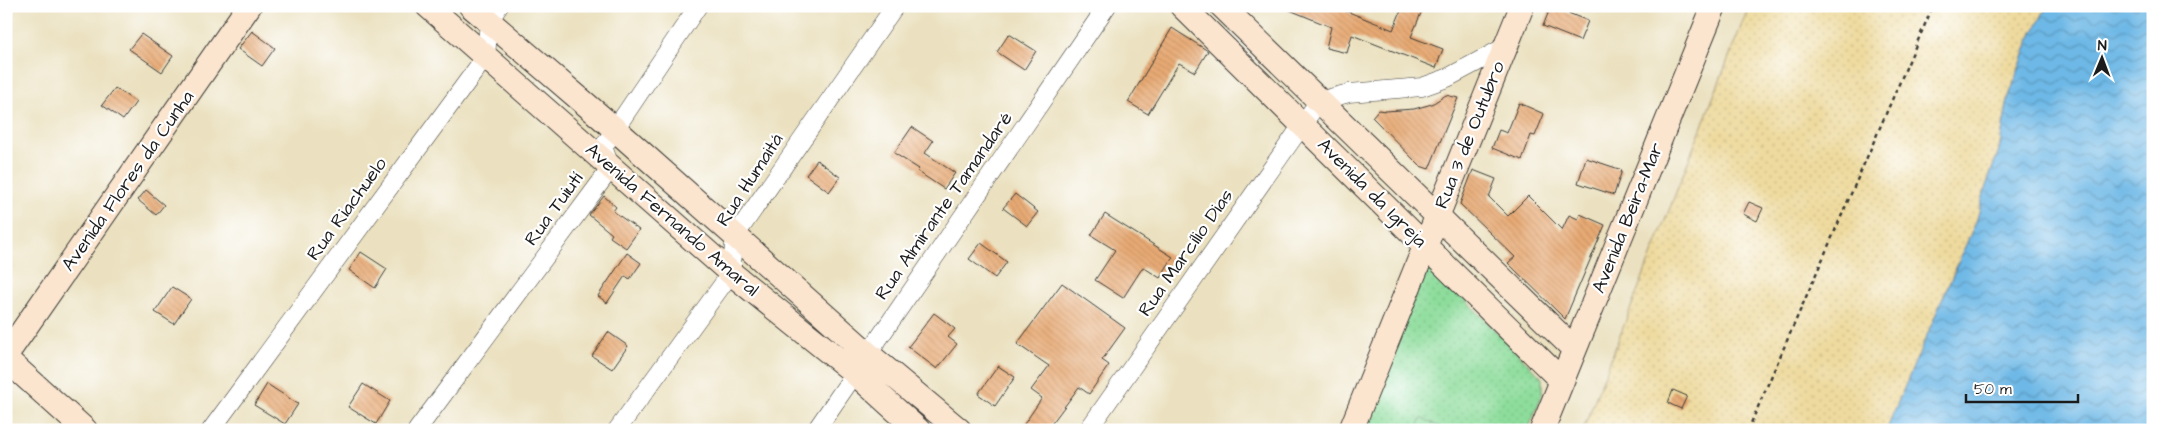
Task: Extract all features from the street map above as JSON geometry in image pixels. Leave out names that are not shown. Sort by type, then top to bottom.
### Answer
[{"type":"main road","name":"Avenida Flores da Cunha","points":[[6,355],[249,6]]},
{"type":"main road","name":"Avenida Fernando Amaral","points":[[428,6],[731,273],[854,373],[918,430]]},
{"type":"main road","name":"Avenida da Igreja","points":[[1182,6],[1562,381]]},
{"type":"main road","name":"Avenida da Igreja","points":[[1222,6],[1574,349]]},
{"type":"main road","name":"Rua 3 de Outubro","points":[[1351,430],[1522,6]]},
{"type":"main road","name":"Avenida Beira-Mar","points":[[1542,430],[1714,6]]},
{"type":"main road","name":"Avenida Fernando Amaral","points":[[486,11],[616,130],[868,354],[959,430]]},
{"type":"main road","points":[[6,359],[85,430]]},
{"type":"street","name":"Rua Tuiutí","points":[[417,430],[611,168],[603,148],[698,6]]},
{"type":"street","name":"Rua Humaitá","points":[[617,430],[731,273],[735,236],[895,6]]},
{"type":"street","name":"Rua Almirante Tamandaré","points":[[816,430],[1107,6]]},
{"type":"street","points":[[486,11],[486,56]]},
{"type":"street","points":[[1319,101],[1348,93],[1422,87],[1447,78],[1505,47]]},
{"type":"street","name":"Rua Riachuelo","points":[[211,430],[486,56]]},
{"type":"street","name":"Rua Marcílio Dias","points":[[1088,430],[1319,101]]},
{"type":"path","points":[[1748,430],[1933,6]]},
{"type":"green space","points":[[1429,263],[1542,378],[1542,395],[1528,430],[1361,430]]},
{"type":"green space","points":[[1422,418],[1445,430],[1417,429]]},
{"type":"sand","points":[[1749,6],[2047,6],[2029,41],[2008,99],[1999,150],[1977,219],[1887,430],[1583,430]]},
{"type":"water","points":[[2047,6],[2153,6],[2153,430],[1887,430],[1977,219],[1999,150],[2008,99],[2029,41]]},
{"type":"building","points":[[1280,6],[1334,6],[1393,30],[1403,6],[1424,6],[1411,37],[1443,49],[1436,68],[1352,35],[1347,53],[1326,48],[1331,27]]},
{"type":"building","points":[[1551,6],[1588,21],[1580,41],[1543,26]]},
{"type":"building","points":[[1172,28],[1208,51],[1195,72],[1179,63],[1148,114],[1128,102]]},
{"type":"building","points":[[252,31],[275,48],[262,66],[238,49]]},
{"type":"building","points":[[141,34],[173,56],[162,72],[129,49]]},
{"type":"building","points":[[1009,34],[1036,51],[1024,70],[997,52]]},
{"type":"building","points":[[115,88],[136,102],[123,120],[102,105]]},
{"type":"building","points":[[1446,95],[1458,98],[1429,169],[1420,166],[1372,117],[1378,110],[1414,109],[1432,104]]},
{"type":"building","points":[[1519,103],[1544,114],[1535,136],[1531,135],[1522,160],[1492,148],[1499,130],[1507,133]]},
{"type":"building","points":[[912,127],[933,141],[925,153],[955,173],[944,189],[917,171],[919,169],[894,153]]},
{"type":"building","points":[[1586,158],[1622,170],[1614,195],[1578,183]]},
{"type":"building","points":[[817,160],[840,177],[829,192],[806,175]]},
{"type":"building","points":[[1473,170],[1496,179],[1489,197],[1508,216],[1528,196],[1562,230],[1569,215],[1578,219],[1580,214],[1605,225],[1565,319],[1508,263],[1515,257],[1460,204]]},
{"type":"building","points":[[146,190],[164,205],[156,215],[138,200]]},
{"type":"building","points":[[1015,194],[1038,212],[1027,226],[1003,208]]},
{"type":"building","points":[[604,196],[616,207],[613,211],[639,230],[626,248],[610,237],[612,234],[589,215]]},
{"type":"building","points":[[1749,202],[1763,208],[1757,221],[1743,214]]},
{"type":"building","points":[[1105,214],[1173,257],[1160,278],[1143,267],[1123,298],[1095,280],[1115,250],[1091,235]]},
{"type":"building","points":[[981,243],[1007,262],[995,278],[969,259]]},
{"type":"building","points":[[361,252],[387,269],[375,288],[349,270]]},
{"type":"building","points":[[627,253],[641,263],[630,279],[625,276],[607,303],[598,296]]},
{"type":"building","points":[[1062,283],[1125,328],[1102,360],[1109,365],[1089,394],[1079,387],[1047,430],[1020,430],[1042,398],[1031,390],[1049,366],[1017,344]]},
{"type":"building","points":[[172,287],[191,299],[174,324],[155,312]]},
{"type":"building","points":[[934,313],[955,329],[948,337],[957,344],[937,369],[908,347]]},
{"type":"building","points":[[608,332],[628,346],[612,369],[592,356]]},
{"type":"building","points":[[998,366],[1015,377],[995,406],[978,394]]},
{"type":"building","points":[[267,384],[298,404],[285,424],[254,405]]},
{"type":"building","points":[[363,384],[390,401],[376,424],[348,407]]},
{"type":"building","points":[[1673,390],[1687,396],[1681,409],[1668,403]]}]
